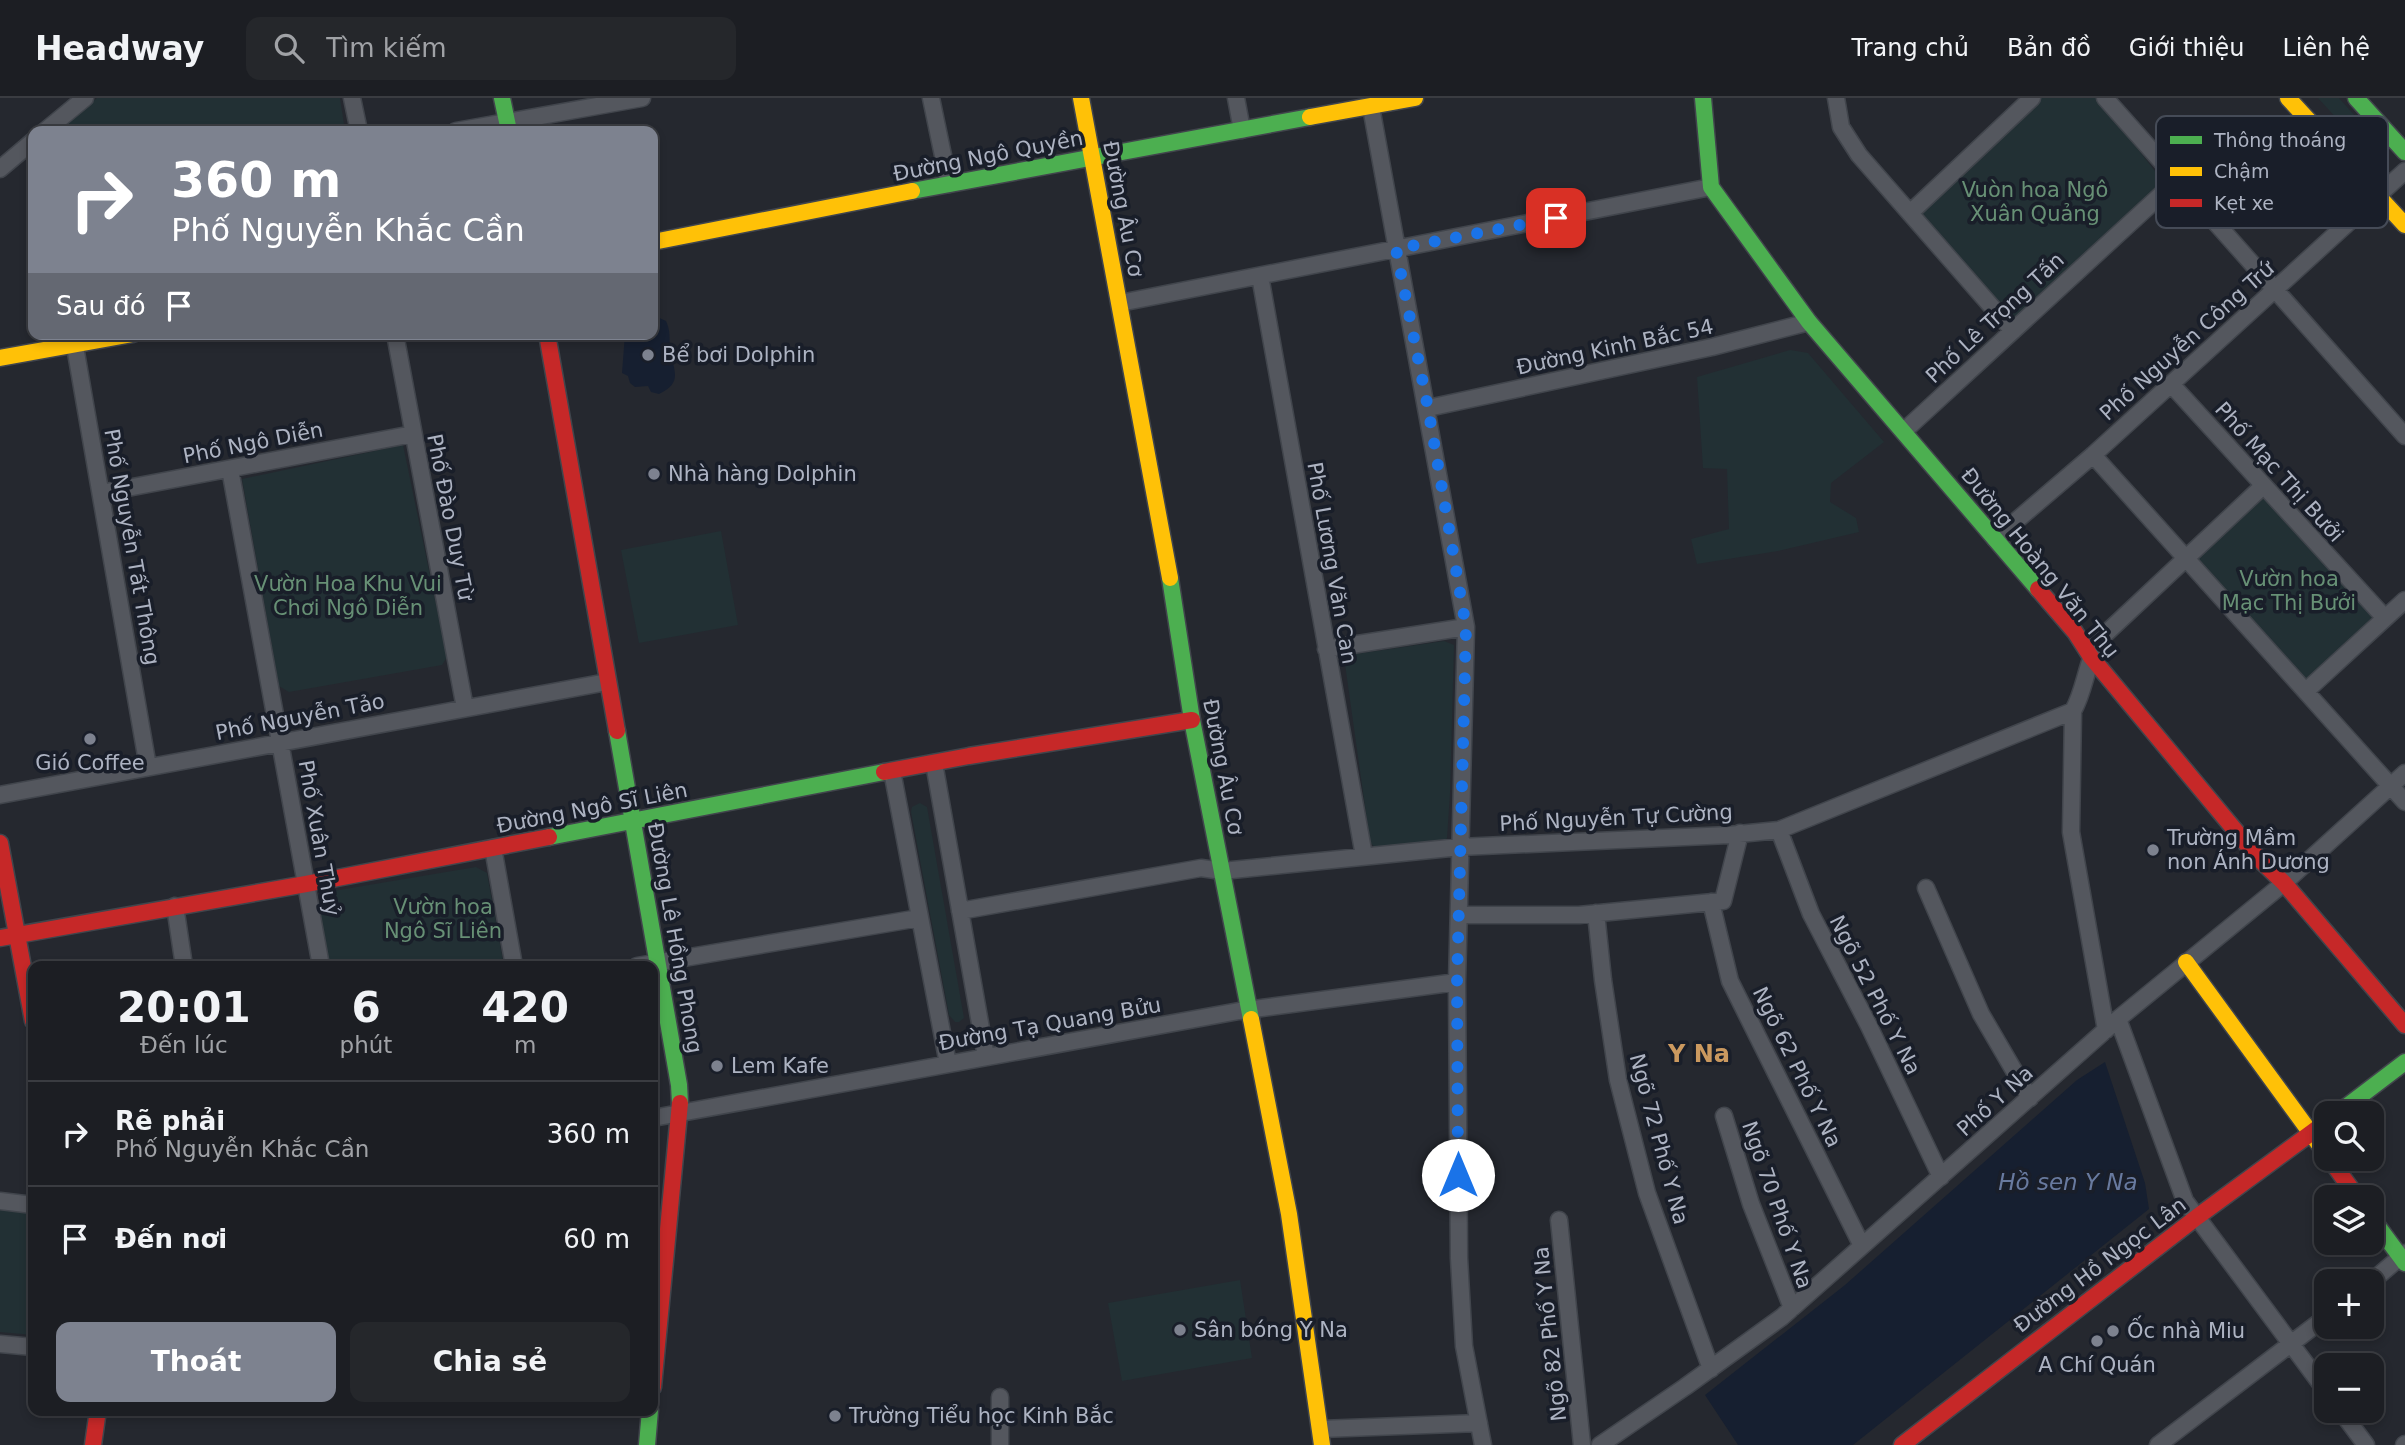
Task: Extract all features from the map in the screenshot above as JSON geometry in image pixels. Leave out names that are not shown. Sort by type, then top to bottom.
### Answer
[{"type":"street","points":[[51,126],[85,98]]},
{"type":"street","points":[[352,98],[358,126]]},
{"type":"street","points":[[502,98],[508,126]]},
{"type":"street","points":[[513,126],[642,98]]},
{"type":"street","points":[[931,98],[949,184]]},
{"type":"street","name":"Đường Âu Cơ","points":[[1081,98],[1174,600],[1192,720],[1291,1225],[1321,1437]]},
{"type":"street","points":[[1236,98],[1242,130]]},
{"type":"street","name":"Đường Ngô Quyền","points":[[658,241],[1415,98]]},
{"type":"street","points":[[1120,303],[1711,187],[1703,98]]},
{"type":"street","points":[[1836,98],[1839,118],[1848,139],[2012,331]]},
{"type":"street","points":[[1910,213],[2032,98]]},
{"type":"street","points":[[2105,98],[2156,156]]},
{"type":"street","points":[[2288,98],[2305,116]]},
{"type":"street","points":[[2356,98],[2372,116]]},
{"type":"street","points":[[1371,107],[1466,627],[1457,982],[1461,1307],[1464,1346],[1483,1445]]},
{"type":"street","points":[[2388,133],[2405,152]]},
{"type":"street","points":[[0,169],[28,145]]},
{"type":"street","name":"Phố Nguyễn Công Trứ","points":[[2388,187],[2405,171]]},
{"type":"street","name":"Đường Hoàng Văn Thụ","points":[[1711,187],[1810,322],[2074,632],[2091,657],[2259,859],[2284,883],[2405,1025]]},
{"type":"street","name":"Phố Lê Trọng Tấn","points":[[1904,431],[2156,199]]},
{"type":"street","points":[[2388,207],[2405,225]]},
{"type":"street","points":[[2220,228],[2405,436]]},
{"type":"street","name":"Phố Nguyễn Công Trứ","points":[[1995,540],[2343,228]]},
{"type":"street","name":"Phố Lương Văn Can","points":[[1260,276],[1364,856]]},
{"type":"street","name":"Đường Kinh Bắc 54","points":[[1428,408],[1712,347],[1810,322]]},
{"type":"street","points":[[0,358],[70,340]]},
{"type":"street","name":"Phố Nguyễn Tất Thông","points":[[74,340],[148,767]]},
{"type":"street","name":"Phố Đào Duy Từ","points":[[397,340],[465,708]]},
{"type":"street","name":"Đường Lê Hồng Phong","points":[[548,340],[658,961]]},
{"type":"street","name":"Phố Mạc Thị Bưởi","points":[[2171,384],[2385,618]]},
{"type":"street","name":"Phố Ngô Diễn","points":[[101,493],[413,434]]},
{"type":"street","points":[[2093,455],[2405,802]]},
{"type":"street","name":"Phố Xuân Thuỷ","points":[[230,469],[320,961]]},
{"type":"street","points":[[2263,486],[2101,638],[2091,657],[2080,697],[2073,711],[2071,832],[2112,1024],[2185,1201],[2314,1375]]},
{"type":"street","points":[[2306,691],[2405,600]]},
{"type":"street","points":[[1326,649],[1466,627]]},
{"type":"street","name":"Phố Nguyễn Tảo","points":[[0,795],[607,682]]},
{"type":"street","name":"Phố Nguyễn Tự Cường","points":[[960,911],[1201,868],[1222,871],[1460,847],[1779,830],[2073,711]]},
{"type":"street","name":"Đường Ngô Sĩ Liên","points":[[0,937],[306,884],[934,763],[1192,720]]},
{"type":"street","points":[[934,763],[986,1057]]},
{"type":"street","points":[[892,771],[948,1064]]},
{"type":"street","name":"Phố Y Na","points":[[1600,1445],[1711,1369],[1792,1308],[2112,1024],[2284,883],[2405,773]]},
{"type":"street","name":"Ngõ 52 Phố Y Na","points":[[1779,830],[1811,914],[1869,1026],[1941,1177]]},
{"type":"street","points":[[1459,915],[1596,913],[1723,901],[1740,834]]},
{"type":"street","points":[[0,843],[28,994]]},
{"type":"street","points":[[493,848],[512,961]]},
{"type":"street","points":[[1926,888],[1981,1014],[2030,1098]]},
{"type":"street","name":"Ngõ 62 Phố Y Na","points":[[1711,902],[1730,981],[1862,1246]]},
{"type":"street","points":[[175,906],[183,961]]},
{"type":"street","name":"Ngõ 72 Phố Y Na","points":[[1596,913],[1618,1080],[1647,1193],[1711,1369]]},
{"type":"street","points":[[658,962],[919,918]]},
{"type":"street","name":"Đường Lê Hồng Phong","points":[[658,962],[679,1085],[680,1113],[658,1299]]},
{"type":"street","points":[[2186,962],[2314,1137]]},
{"type":"street","name":"Đường Tạ Quang Bửu","points":[[658,1117],[1250,1009],[1457,982]]},
{"type":"street","points":[[2354,1101],[2405,1062]]},
{"type":"street","name":"Ngõ 70 Phố Y Na","points":[[1724,1116],[1751,1204],[1792,1308]]},
{"type":"street","name":"Đường Hồ Ngọc Lân","points":[[1902,1445],[2197,1217],[2314,1131]]},
{"type":"street","points":[[0,1201],[28,1204]]},
{"type":"street","name":"Ngõ 82 Phố Y Na","points":[[1559,1220],[1582,1445]]},
{"type":"street","points":[[2384,1233],[2404,1257],[2384,1272]]},
{"type":"street","points":[[2158,1445],[2314,1326]]},
{"type":"street","points":[[0,1344],[28,1347]]},
{"type":"street","points":[[1000,1397],[1000,1445]]},
{"type":"street","points":[[93,1445],[97,1416]]},
{"type":"street","points":[[647,1445],[649,1416]]},
{"type":"street","points":[[1321,1437],[1479,1423]]},
{"type":"street","points":[[2350,1423],[2366,1445]]},
{"type":"green space","points":[[97,98],[340,98],[344,126],[62,126]]},
{"type":"green space","name":"Vuòn hoa Ngô Xuân Quảng","points":[[2037,98],[2098,98],[2156,172],[2156,193],[2018,320],[2008,319],[1922,217],[1923,206]]},
{"type":"green space","points":[[2318,98],[2339,98],[2355,116],[2334,116]]},
{"type":"green space","points":[[1790,350],[1808,353],[1884,442],[1831,483],[1830,502],[1856,518],[1859,532],[1778,551],[1697,564],[1691,539],[1729,529],[1727,469],[1703,468],[1697,377]]},
{"type":"green space","name":"Vườn Hoa Khu Vui Chơi Ngô Diễn","points":[[403,445],[447,657],[442,665],[289,692],[279,686],[242,479]]},
{"type":"green space","name":"Vườn hoa Mạc Thị Bưởi","points":[[2259,495],[2270,497],[2375,612],[2375,623],[2313,680],[2303,682],[2197,563],[2198,553]]},
{"type":"green space","points":[[721,531],[738,625],[639,643],[621,550]]},
{"type":"green space","points":[[1444,641],[1454,645],[1447,838],[1445,841],[1376,849],[1370,842],[1345,664],[1349,656],[1356,654]]},
{"type":"green space","points":[[920,803],[927,807],[964,1018],[959,1022],[955,1022],[949,1015],[911,812],[912,807]]},
{"type":"green space","name":"Vườn hoa Ngô Sĩ Liên","points":[[476,867],[487,873],[503,961],[329,961],[318,908],[327,892]]},
{"type":"green space","points":[[0,1210],[28,1213],[28,1335],[0,1332]]},
{"type":"green space","name":"Sân bóng Y Na","points":[[1240,1280],[1252,1358],[1122,1381],[1108,1303]]},
{"type":"water","name":"Bể bơi Dolphin","points":[[658,317],[666,321],[675,375],[672,385],[659,394],[651,392],[648,386],[635,387],[628,376],[622,373],[625,340],[658,340]]},
{"type":"water","name":"Hồ sen Y Na","points":[[2105,1062],[2145,1183],[2149,1209],[1853,1445],[1738,1445],[1705,1395],[1845,1285],[2077,1080]]},
{"type":"traffic: fast","points":[[502,98],[508,126]]},
{"type":"traffic: fast","points":[[1703,98],[1711,187],[1809,322],[2038,589]]},
{"type":"traffic: fast","points":[[2356,98],[2372,116]]},
{"type":"traffic: fast","points":[[912,191],[1310,117]]},
{"type":"traffic: fast","points":[[2388,133],[2405,152]]},
{"type":"traffic: fast","points":[[1170,578],[1192,720],[1251,1019]]},
{"type":"traffic: fast","points":[[617,731],[657,961]]},
{"type":"traffic: fast","points":[[549,837],[884,772]]},
{"type":"traffic: fast","points":[[658,965],[680,1103]]},
{"type":"traffic: fast","points":[[2354,1101],[2405,1062]]},
{"type":"traffic: fast","points":[[2384,1235],[2405,1263]]},
{"type":"traffic: fast","points":[[647,1445],[649,1416]]},
{"type":"traffic: slow","points":[[1081,98],[1170,578]]},
{"type":"traffic: slow","points":[[1310,117],[1415,98]]},
{"type":"traffic: slow","points":[[2288,98],[2305,116]]},
{"type":"traffic: slow","points":[[658,241],[912,191]]},
{"type":"traffic: slow","points":[[2388,207],[2405,225]]},
{"type":"traffic: slow","points":[[0,358],[100,340]]},
{"type":"traffic: slow","points":[[2186,962],[2314,1138]]},
{"type":"traffic: slow","points":[[1251,1019],[1289,1214],[1322,1445]]},
{"type":"traffic: jam","points":[[548,340],[617,731]]},
{"type":"traffic: jam","points":[[2038,589],[2259,859],[2284,883],[2405,1025]]},
{"type":"traffic: jam","points":[[884,772],[1192,720]]},
{"type":"traffic: jam","points":[[0,938],[306,884],[549,837]]},
{"type":"traffic: jam","points":[[0,843],[28,994]]},
{"type":"traffic: jam","points":[[658,1334],[680,1103]]},
{"type":"traffic: jam","points":[[1902,1445],[2197,1217],[2314,1131]]},
{"type":"traffic: jam","points":[[2338,1171],[2348,1185]]},
{"type":"traffic: jam","points":[[93,1445],[97,1416]]},
{"type":"place","name":"Bể bơi Dolphin","points":[[648,355]]},
{"type":"place","name":"Nhà hàng Dolphin","points":[[654,474]]},
{"type":"place","name":"Gió Coffee","points":[[90,739]]},
{"type":"place","name":"Trường Mầm non Ánh Dương","points":[[2153,850]]},
{"type":"place","name":"Lem Kafe","points":[[717,1066]]},
{"type":"place","name":"Sân bóng Y Na","points":[[1180,1330]]},
{"type":"place","name":"Ốc nhà Miu","points":[[2113,1331]]},
{"type":"place","name":"A Chí Quán","points":[[2097,1341]]},
{"type":"place","name":"Trường Tiểu học Kinh Bắc","points":[[835,1416]]},
{"type":"district","name":"Y Na","points":[[1699,1054]]},
{"type":"route","points":[[1458,1175],[1457,982],[1466,627],[1428,408],[1396,249],[1556,218]]}]
